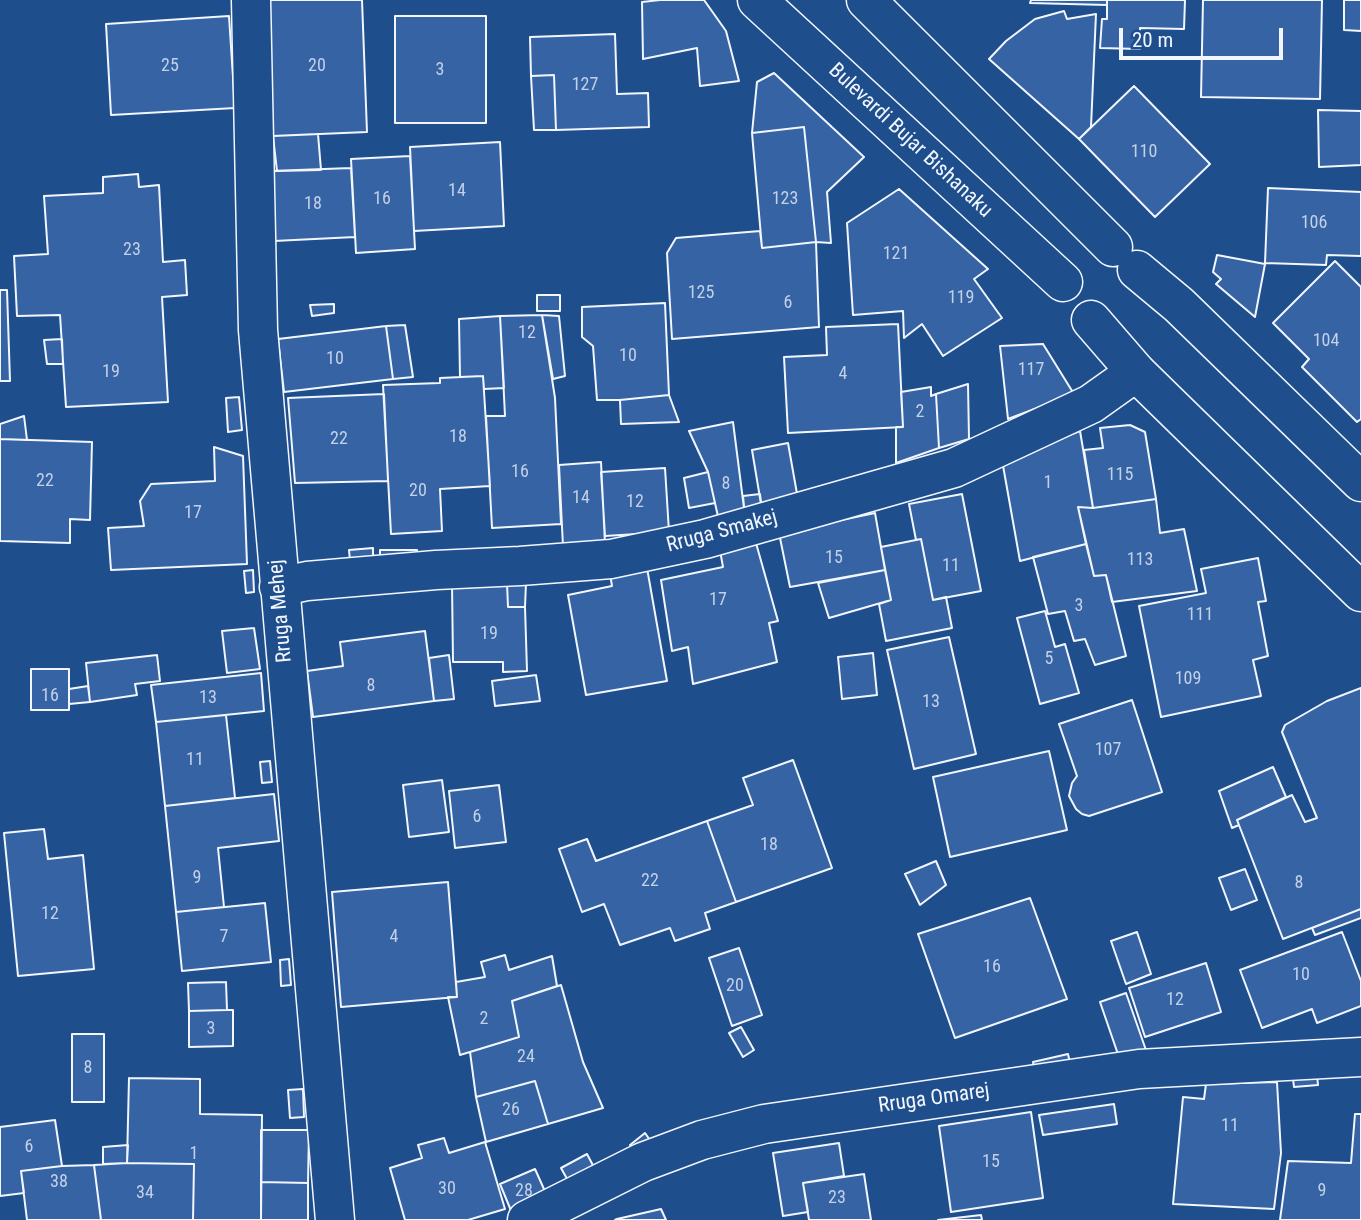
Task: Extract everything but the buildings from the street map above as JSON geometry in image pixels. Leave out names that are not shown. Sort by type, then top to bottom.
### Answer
[{"type":"street","name":"Rruga Mehej","points":[[251,0],[258,330],[335,1220]]},
{"type":"street","name":"Bulevardi Bujar Bishanaku","points":[[757,0],[1063,282]]},
{"type":"street","points":[[866,0],[1125,258],[1179,305],[1361,482]]},
{"type":"street","points":[[1091,320],[1108,321],[1124,315],[1135,303],[1140,286],[1125,258],[1096,246],[1080,252],[1068,265],[1063,282],[1066,298],[1076,312],[1091,320],[1136,372],[1361,592]]},
{"type":"street","name":"Rruga Smakej","points":[[279,587],[307,581],[359,576],[611,559],[705,540],[954,468],[1091,404],[1136,372]]},
{"type":"street","name":"Rruga Omarej","points":[[527,1220],[643,1162],[702,1140],[765,1124],[1139,1069],[1361,1057]]}]
